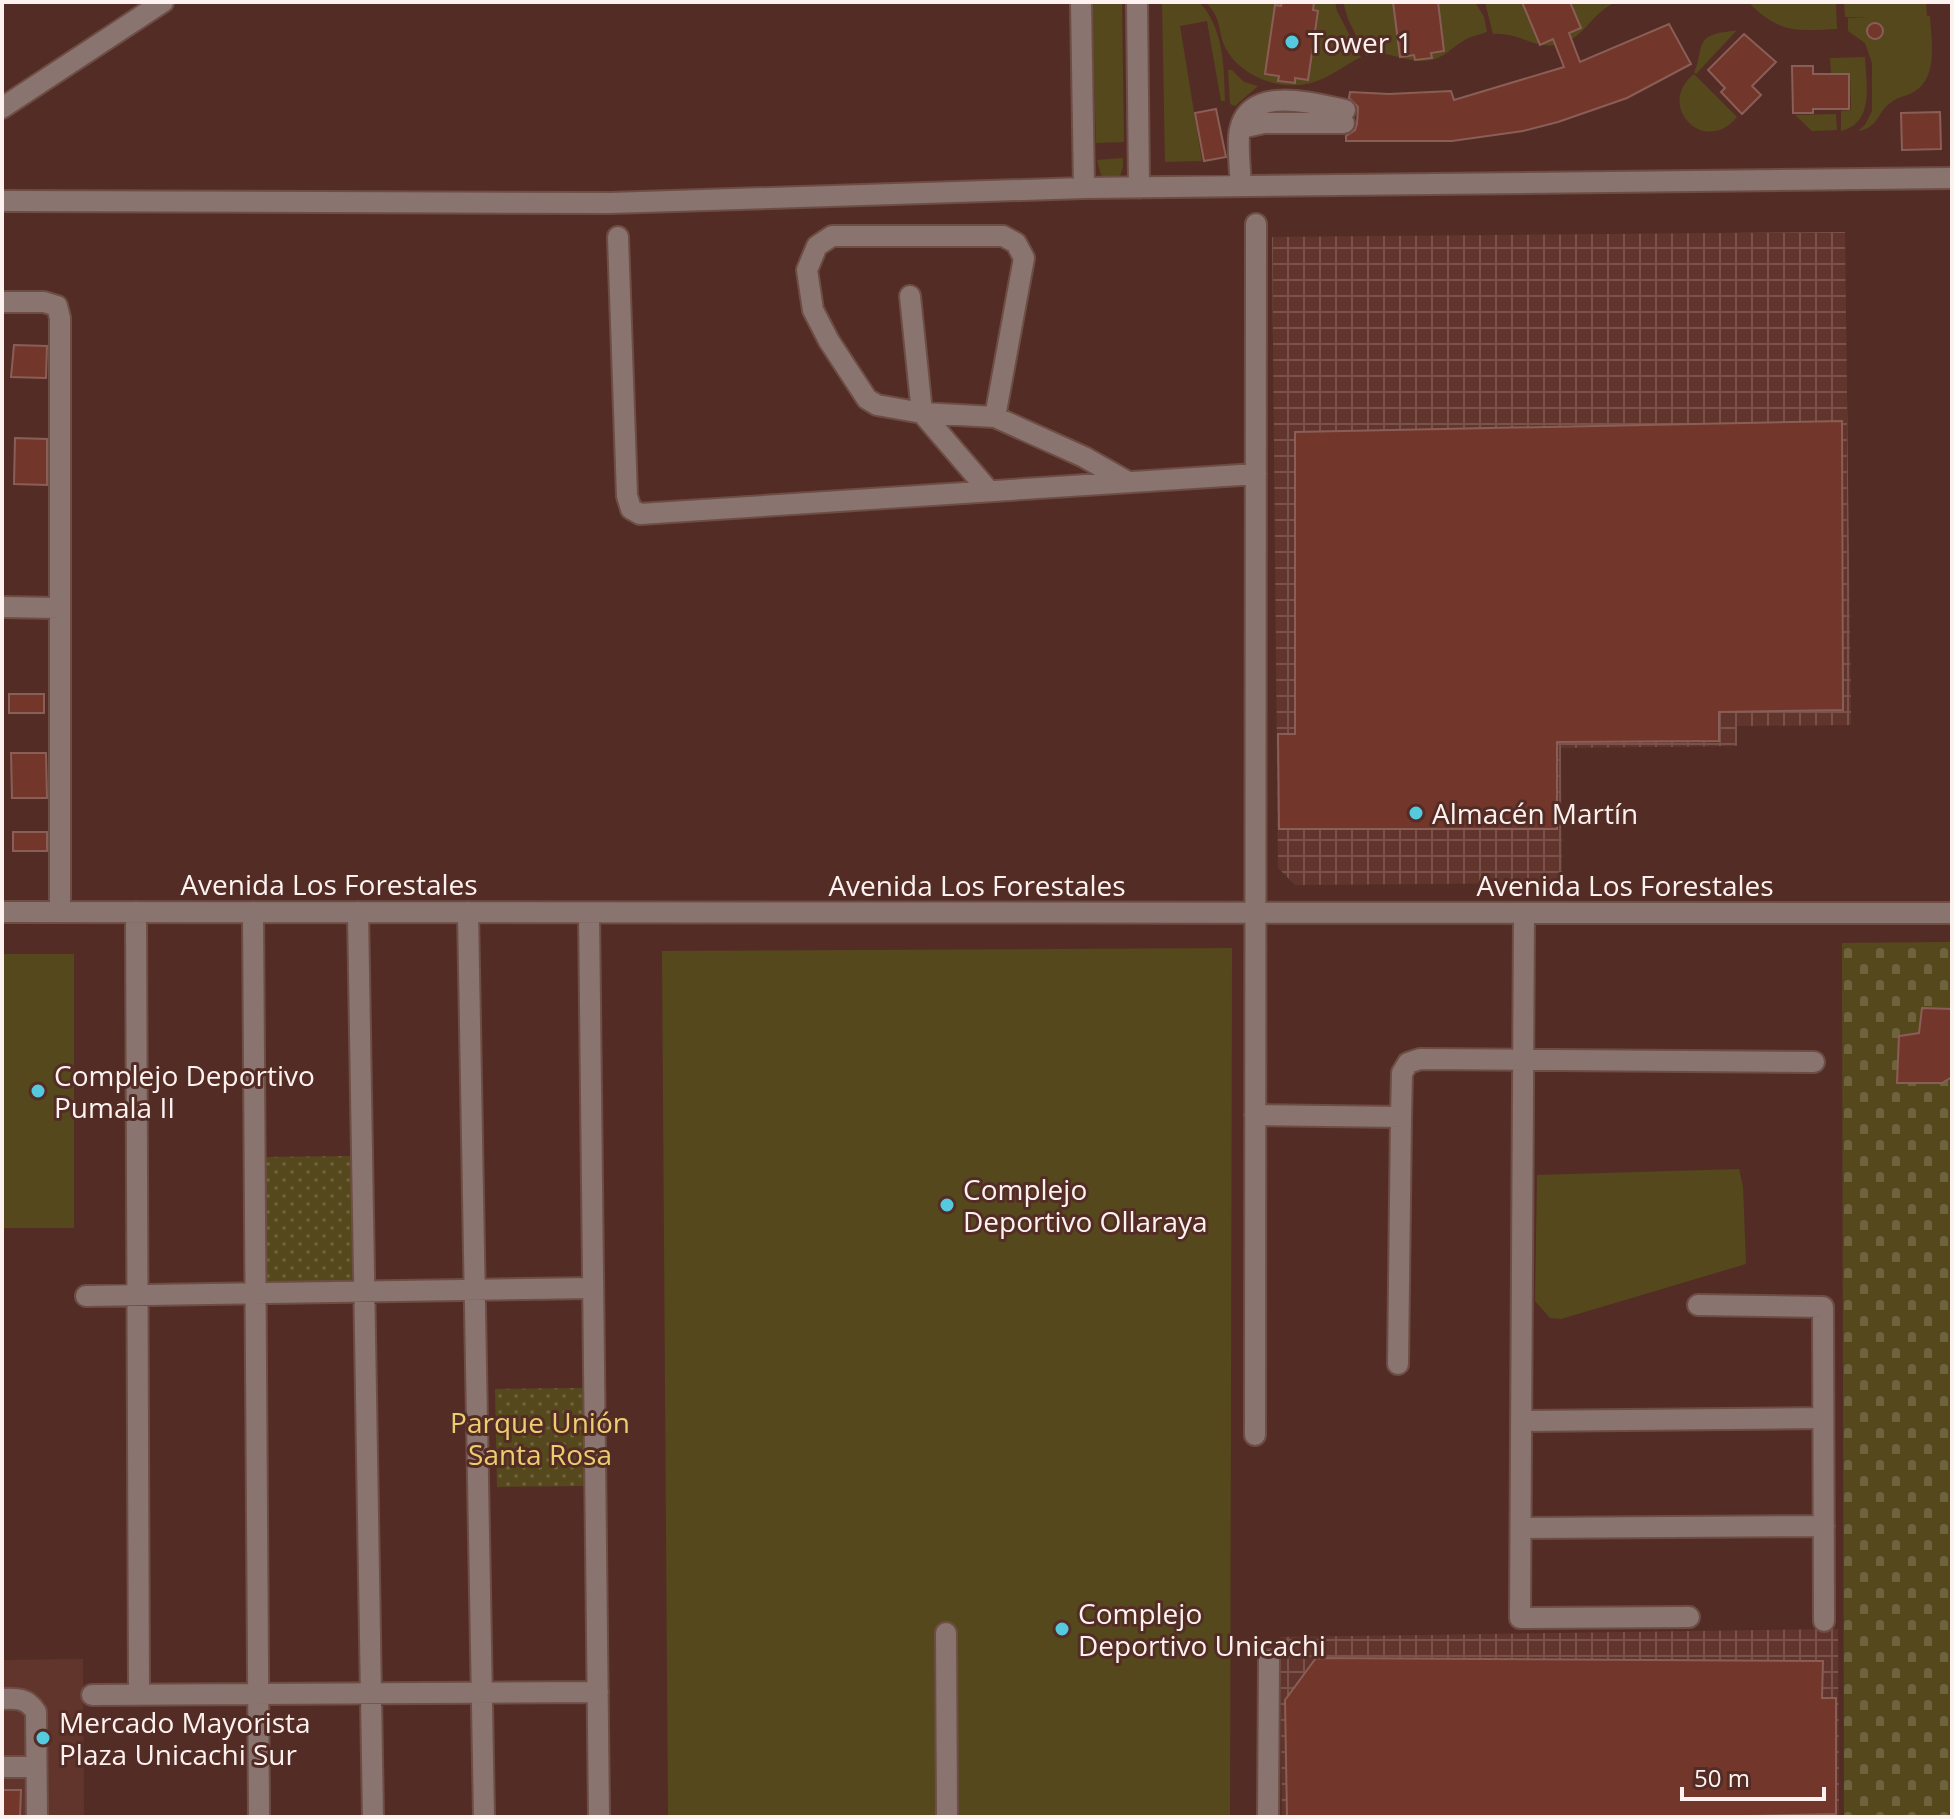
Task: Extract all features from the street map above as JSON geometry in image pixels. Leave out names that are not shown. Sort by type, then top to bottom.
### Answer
[{"type":"street","points":[[2,108],[163,2]]},
{"type":"street","points":[[1081,2],[1084,188]]},
{"type":"street","points":[[1137,2],[1139,188]]},
{"type":"street","points":[[1241,186],[1241,128],[1254,108],[1276,101],[1304,101],[1344,116]]},
{"type":"street","points":[[2,201],[610,203],[1084,188],[1952,178]]},
{"type":"street","points":[[1255,1435],[1256,224]]},
{"type":"street","points":[[995,417],[1024,258],[1016,243],[1003,236],[832,236],[817,246],[807,270],[813,310],[829,341],[867,399],[877,405],[922,413],[995,417],[1084,457],[1128,482]]},
{"type":"street","points":[[618,237],[627,496],[631,509],[640,514],[1256,474]]},
{"type":"street","points":[[910,296],[922,413],[989,491]]},
{"type":"street","points":[[2,302],[44,302],[57,306],[60,318],[60,912]]},
{"type":"street","points":[[2,607],[59,608]]},
{"type":"street","name":"Avenida Los Forestales","points":[[2,912],[1952,913]]},
{"type":"street","points":[[136,912],[139,1695]]},
{"type":"street","points":[[253,912],[259,1817]]},
{"type":"street","points":[[358,912],[373,1817]]},
{"type":"street","points":[[468,912],[484,1817]]},
{"type":"street","points":[[589,913],[599,1817]]},
{"type":"street","points":[[1524,914],[1520,1618],[1689,1617]]},
{"type":"street","points":[[1398,1364],[1402,1073],[1408,1063],[1420,1059],[1814,1062]]},
{"type":"street","points":[[1255,1115],[1401,1117]]},
{"type":"street","points":[[86,1296],[593,1288]]},
{"type":"street","points":[[1698,1305],[1823,1307],[1824,1621]]},
{"type":"street","points":[[1522,1421],[1823,1418]]},
{"type":"street","points":[[1521,1528],[1824,1526]]},
{"type":"street","points":[[946,1633],[947,1817]]},
{"type":"street","points":[[1268,1817],[1269,1660]]},
{"type":"street","points":[[92,1695],[598,1692]]},
{"type":"street","points":[[2,1699],[16,1698],[30,1703],[36,1712],[37,1817]]},
{"type":"street","points":[[2,1767],[36,1767]]},
{"type":"shaded area","name":"Almacén Martín","points":[[1845,232],[1851,725],[1737,726],[1737,746],[1561,748],[1562,883],[1295,885],[1278,868],[1272,237]]},
{"type":"shaded area","points":[[1838,1629],[1839,1817],[1282,1817],[1280,1637]]},
{"type":"shaded area","name":"Mercado Mayorista Plaza Unicachi Sur","points":[[83,1659],[84,1817],[2,1817],[2,1660]]},
{"type":"green space","points":[[1092,2],[1122,2],[1124,142],[1096,143]]},
{"type":"green space","points":[[1162,2],[1199,2],[1218,36],[1225,101],[1221,101],[1207,21],[1180,26],[1202,161],[1165,162]]},
{"type":"green space","points":[[1206,2],[1335,2],[1361,57],[1311,83],[1287,85],[1262,79],[1240,66],[1232,57],[1225,47],[1215,15]]},
{"type":"green space","points":[[1343,2],[1475,2],[1484,17],[1487,32],[1466,39],[1430,60],[1382,54],[1366,56]]},
{"type":"green space","points":[[1485,2],[1617,2],[1600,12],[1565,43],[1547,45],[1510,35],[1493,34]]},
{"type":"green space","points":[[1748,2],[1836,2],[1837,29],[1788,28],[1769,20]]},
{"type":"green space","points":[[1844,2],[1926,2],[1927,16],[1930,16],[1932,55],[1924,82],[1915,91],[1890,103],[1870,127],[1858,131],[1872,111],[1872,63],[1865,43],[1848,31],[1848,18],[1870,17],[1845,17]]},
{"type":"green space","points":[[1737,30],[1696,74],[1701,47],[1706,39]]},
{"type":"green space","points":[[1865,57],[1867,90],[1864,111],[1859,120],[1841,131],[1841,111],[1851,110],[1850,73],[1831,73],[1830,58]]},
{"type":"green space","points":[[1228,70],[1244,82],[1258,86],[1235,106],[1230,104]]},
{"type":"green space","points":[[1694,74],[1737,117],[1724,128],[1711,132],[1699,129],[1688,122],[1682,112],[1680,99],[1683,86]]},
{"type":"green space","points":[[1836,114],[1837,130],[1812,131],[1795,115]]},
{"type":"green space","points":[[1123,158],[1120,176],[1106,179],[1101,175],[1097,160]]},
{"type":"green space","points":[[1952,942],[1952,1817],[1844,1817],[1842,943]]},
{"type":"green space","name":"Complejo Deportivo Ollaraya","points":[[1232,948],[1230,1817],[668,1817],[662,951]]},
{"type":"green space","name":"Complejo Deportivo Pumala II","points":[[2,954],[74,954],[74,1228],[2,1228]]},
{"type":"green space","points":[[354,1156],[356,1285],[261,1286],[260,1157]]},
{"type":"green space","points":[[1739,1169],[1743,1187],[1746,1264],[1561,1319],[1550,1318],[1535,1301],[1537,1175]]},
{"type":"green space","name":"Parque Unión Santa Rosa","points":[[583,1388],[584,1486],[497,1487],[495,1389]]},
{"type":"building","name":"Tower 1","points":[[1282,2],[1314,2],[1313,10],[1318,11],[1308,80],[1295,78],[1295,83],[1278,81],[1279,76],[1265,74],[1275,5],[1281,6]]},
{"type":"building","points":[[1393,2],[1438,2],[1444,51],[1431,53],[1432,58],[1415,60],[1414,55],[1400,57]]},
{"type":"building","points":[[1522,2],[1570,2],[1581,28],[1569,33],[1580,62],[1669,24],[1691,64],[1627,98],[1523,131],[1452,141],[1346,141],[1346,136],[1355,130],[1357,124],[1358,107],[1349,98],[1350,92],[1451,91],[1454,100],[1564,67],[1553,39],[1540,45]]},
{"type":"building","points":[[1872,23],[1878,23],[1883,31],[1881,37],[1872,39],[1867,34],[1867,28]]},
{"type":"building","points":[[1744,34],[1776,62],[1752,86],[1761,95],[1742,114],[1721,92],[1725,88],[1708,70]]},
{"type":"building","points":[[1792,66],[1813,66],[1813,74],[1849,74],[1849,109],[1813,109],[1813,113],[1793,113]]},
{"type":"building","points":[[1216,109],[1226,157],[1204,161],[1195,113]]},
{"type":"building","points":[[1940,112],[1941,149],[1902,150],[1901,113]]},
{"type":"building","points":[[14,345],[47,346],[46,378],[11,377]]},
{"type":"building","points":[[1842,421],[1843,710],[1719,712],[1719,741],[1557,742],[1557,829],[1279,829],[1278,734],[1295,734],[1295,432]]},
{"type":"building","points":[[15,438],[47,439],[47,485],[14,484]]},
{"type":"building","points":[[9,694],[44,694],[44,713],[9,713]]},
{"type":"building","points":[[11,753],[46,753],[47,798],[12,798]]},
{"type":"building","points":[[13,832],[47,832],[47,851],[13,851]]},
{"type":"building","points":[[1922,1008],[1952,1009],[1952,1077],[1942,1083],[1897,1083],[1899,1036],[1919,1033]]},
{"type":"building","points":[[1316,1658],[1823,1661],[1822,1698],[1836,1698],[1836,1814],[1287,1817],[1285,1700]]},
{"type":"building","points":[[2,1790],[21,1790],[20,1817],[2,1817]]},
{"type":"place","name":"Tower 1","points":[[1292,42]]},
{"type":"place","name":"Almacén Martín","points":[[1416,813]]},
{"type":"place","name":"Complejo Deportivo Pumala II","points":[[38,1091]]},
{"type":"place","name":"Complejo Deportivo Ollaraya","points":[[947,1205]]},
{"type":"place","name":"Complejo Deportivo Unicachi","points":[[1062,1629]]},
{"type":"place","name":"Mercado Mayorista Plaza Unicachi Sur","points":[[43,1738]]}]
